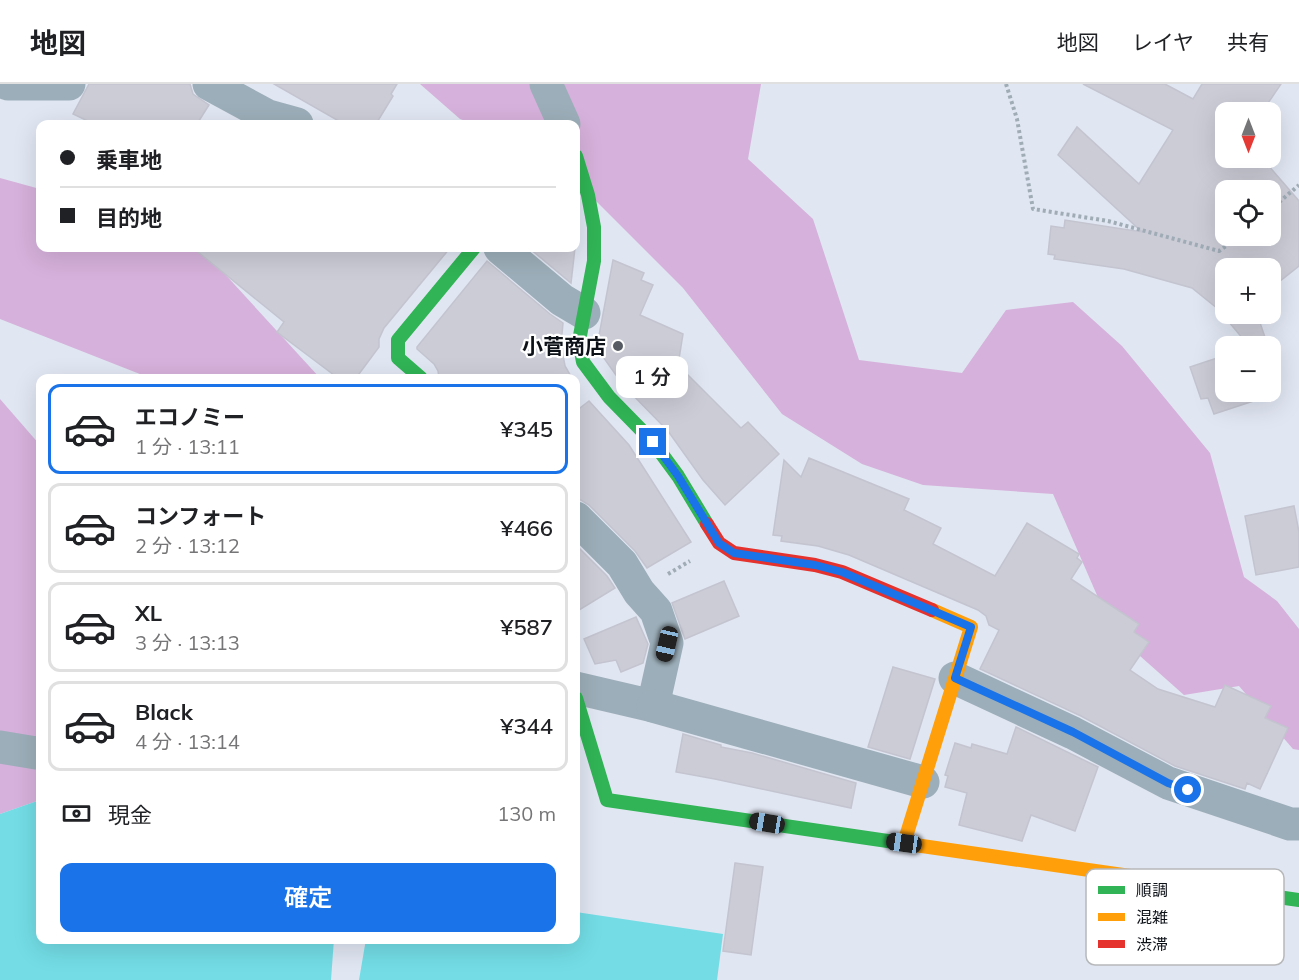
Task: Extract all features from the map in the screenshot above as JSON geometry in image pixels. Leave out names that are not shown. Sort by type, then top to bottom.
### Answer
[{"type":"street","points":[[8,84],[69,84]]},
{"type":"street","points":[[209,84],[268,116],[282,120]]},
{"type":"street","points":[[546,84],[562,120]]},
{"type":"street","points":[[580,169],[594,227],[594,261],[579,342],[584,362],[609,397],[653,442],[678,476],[719,543],[734,553],[815,565],[842,572],[971,627],[904,843]]},
{"type":"street","points":[[416,374],[398,358],[398,340],[471,252]]},
{"type":"street","points":[[505,252],[562,300],[584,313]]},
{"type":"street","points":[[580,522],[622,564],[639,592],[656,611],[667,644],[653,706]]},
{"type":"street","points":[[955,678],[1073,732],[1168,783],[1290,824],[1299,824]]},
{"type":"street","points":[[580,689],[653,706],[923,782]]},
{"type":"street","points":[[580,711],[607,800],[1086,869]]},
{"type":"street","points":[[0,747],[36,753]]},
{"type":"street","points":[[1284,898],[1299,900]]},
{"type":"path","points":[[1006,84],[1017,119],[1033,209],[1108,221],[1219,251],[1226,246]]},
{"type":"path","points":[[1281,201],[1299,185]]},
{"type":"path","points":[[639,592],[719,543]]},
{"type":"shaded area","points":[[420,84],[761,84],[748,159],[813,219],[859,360],[962,373],[1006,310],[1073,302],[1122,346],[1210,453],[1244,577],[1277,601],[1299,629],[1299,750],[1293,749],[1239,686],[1184,695],[1113,632],[1053,494],[923,485],[862,464],[782,414],[683,288],[580,185],[580,120],[460,119]]},
{"type":"shaded area","points":[[0,178],[36,188],[36,252],[205,252],[316,374],[140,374],[0,319]]},
{"type":"shaded area","points":[[0,399],[36,440],[36,801],[0,814]]},
{"type":"water","points":[[36,801],[36,944],[334,944],[331,980],[0,980],[0,814]]},
{"type":"water","points":[[580,913],[723,934],[717,980],[359,980],[365,944],[580,944]]},
{"type":"building","points":[[89,84],[190,84],[193,94],[209,105],[200,120],[86,120],[73,114]]},
{"type":"building","points":[[274,84],[397,84],[391,94],[393,96],[378,120],[337,120]]},
{"type":"building","points":[[1083,84],[1165,84],[1193,99],[1202,84],[1281,84],[1269,102],[1215,102],[1215,168],[1271,168],[1281,180],[1215,180],[1215,246],[1281,246],[1281,180],[1299,201],[1299,266],[1281,280],[1281,258],[1215,258],[1215,307],[1192,288],[1124,269],[1054,259],[1055,255],[1048,254],[1051,226],[1064,228],[1065,220],[1142,232],[1058,155],[1077,127],[1139,184],[1173,130]]},
{"type":"building","points":[[198,252],[447,252],[384,328],[379,339],[379,347],[359,374],[333,374],[277,332],[284,322]]},
{"type":"building","points":[[534,252],[575,252],[571,283]]},
{"type":"building","points":[[613,260],[644,273],[641,280],[653,285],[640,315],[683,334],[678,365],[741,428],[748,422],[779,454],[725,505],[703,480],[668,431],[623,385],[601,354],[598,341]]},
{"type":"building","points":[[487,261],[563,323],[561,345],[565,366],[570,374],[438,374],[434,364],[417,347]]},
{"type":"building","points":[[1231,324],[1260,324],[1265,336],[1241,336]]},
{"type":"building","points":[[1215,359],[1215,402],[1251,402],[1214,414],[1208,398],[1201,399],[1190,367]]},
{"type":"building","points":[[589,401],[629,445],[691,542],[647,568],[635,551],[589,505],[580,500],[580,408]]},
{"type":"building","points":[[809,458],[909,499],[904,510],[941,528],[933,544],[995,576],[1027,523],[1079,554],[1077,558],[1082,562],[1071,579],[1139,624],[1134,632],[1149,642],[1130,670],[1158,689],[1215,707],[1225,685],[1271,706],[1265,718],[1288,728],[1260,789],[1247,783],[1245,789],[1175,766],[1081,716],[980,669],[999,630],[989,625],[986,616],[978,610],[849,555],[818,546],[781,541],[782,536],[773,535],[784,460],[801,477]]},
{"type":"building","points":[[1294,506],[1299,532],[1299,567],[1256,575],[1245,516]]},
{"type":"building","points":[[580,549],[607,576],[615,588],[580,610]]},
{"type":"building","points":[[724,581],[739,616],[685,639],[672,603]]},
{"type":"building","points":[[636,617],[648,644],[643,663],[621,672],[616,660],[595,664],[584,639]]},
{"type":"building","points":[[893,667],[935,679],[910,759],[868,747]]},
{"type":"building","points":[[1016,727],[1098,767],[1075,831],[1031,815],[1022,841],[959,825],[967,793],[945,787],[948,776],[945,775],[955,743],[971,748],[972,744],[1007,754]]},
{"type":"building","points":[[683,734],[721,745],[721,747],[752,753],[856,783],[851,808],[676,772]]},
{"type":"building","points":[[735,863],[763,867],[751,955],[723,951]]},
{"type":"traffic: fast","points":[[580,169],[594,227],[594,261],[579,341],[583,362],[609,397],[653,442],[678,476],[707,524]]},
{"type":"traffic: fast","points":[[416,374],[398,358],[398,340],[471,252]]},
{"type":"traffic: fast","points":[[580,711],[607,800],[915,845]]},
{"type":"traffic: fast","points":[[1284,898],[1299,900]]},
{"type":"traffic: slow","points":[[904,843],[971,627],[932,610]]},
{"type":"traffic: slow","points":[[915,845],[1086,870]]},
{"type":"traffic: jam","points":[[707,524],[719,543],[734,553],[815,565],[842,572],[932,610]]},
{"type":"place","name":"小菅商店","points":[[618,346]]},
{"type":"route","points":[[653,442],[678,476],[719,543],[734,553],[815,565],[842,572],[971,627],[955,678],[1073,732],[1168,783],[1188,790]]}]
